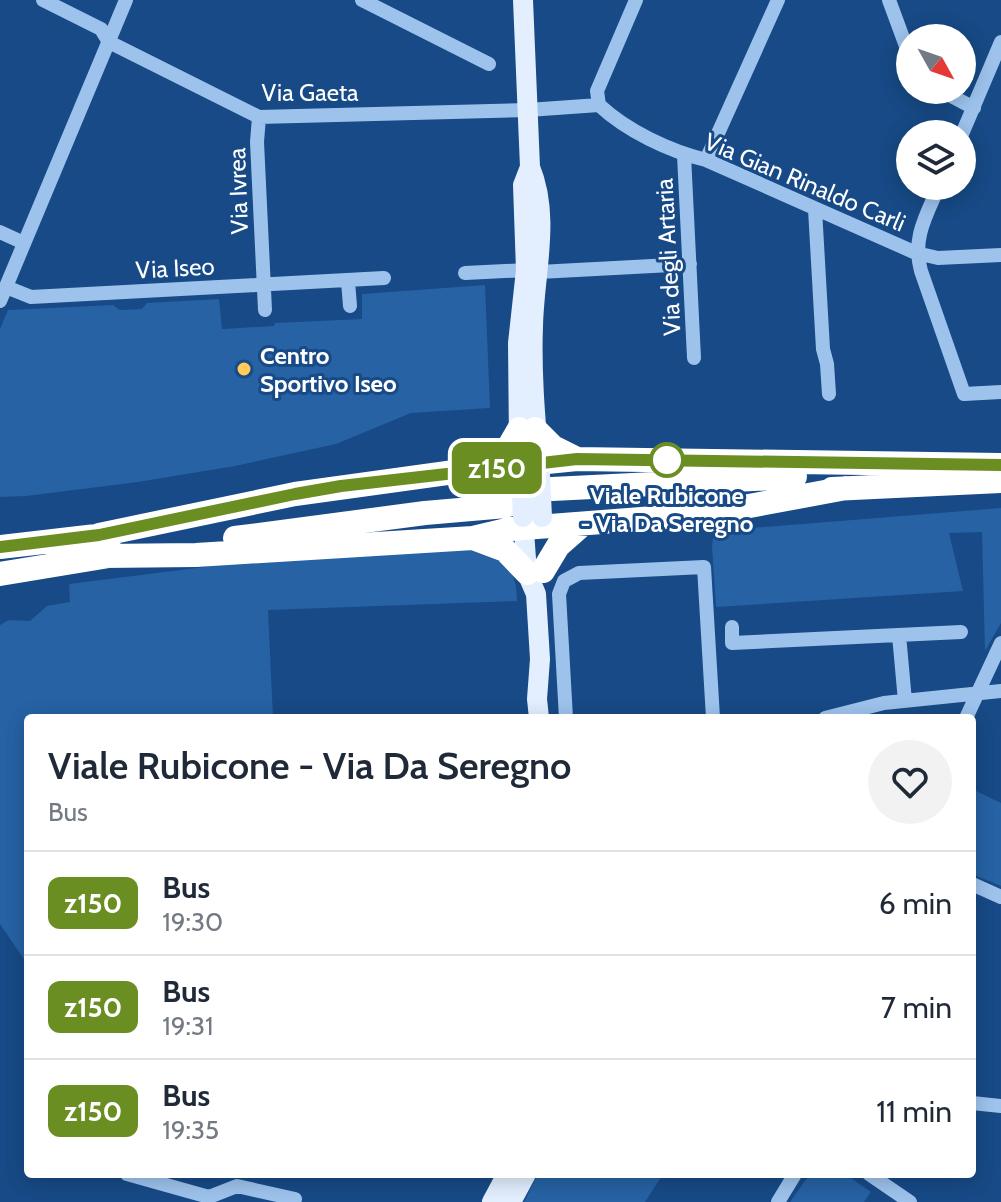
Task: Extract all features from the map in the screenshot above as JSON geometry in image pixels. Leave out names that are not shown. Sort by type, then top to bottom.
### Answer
[{"type":"highway","points":[[0,574],[295,494],[476,469],[508,448],[527,429],[577,459],[1001,466]]},
{"type":"highway","points":[[473,538],[577,459]]},
{"type":"highway","points":[[100,546],[189,527],[426,498],[722,487],[1001,466]]},
{"type":"highway","points":[[476,469],[583,524],[706,514],[846,488]]},
{"type":"highway","points":[[722,487],[846,488],[1001,481]]},
{"type":"highway","points":[[0,547],[100,546],[196,555],[473,538],[505,550],[535,579],[558,546],[583,524]]},
{"type":"main road","points":[[523,0],[530,167],[537,184],[527,429],[540,659],[539,714]]},
{"type":"main road","points":[[540,659],[551,714]]},
{"type":"main road","points":[[492,1202],[505,1178]]},
{"type":"main road","points":[[511,1202],[524,1178]]},
{"type":"street","name":"Via Gaeta","points":[[43,0],[101,29],[109,42],[259,117],[528,110]]},
{"type":"street","points":[[3,294],[126,0]]},
{"type":"street","points":[[363,0],[489,64]]},
{"type":"street","points":[[528,110],[599,105],[597,91],[636,0]]},
{"type":"street","points":[[706,160],[778,0]]},
{"type":"street","points":[[889,0],[898,24]]},
{"type":"street","points":[[968,120],[1001,42]]},
{"type":"street","points":[[966,104],[974,108]]},
{"type":"street","name":"Via Gian Rinaldo Carli","points":[[599,105],[614,119],[684,155],[706,160],[916,253],[964,394],[1001,392]]},
{"type":"street","name":"Via Ivrea","points":[[259,117],[257,142],[265,310]]},
{"type":"street","name":"Via degli Artaria","points":[[684,155],[694,358]]},
{"type":"street","points":[[933,200],[920,229],[916,253],[938,258],[1001,255]]},
{"type":"street","points":[[815,209],[823,349],[829,394]]},
{"type":"street","points":[[0,232],[24,243]]},
{"type":"street","points":[[465,273],[690,264]]},
{"type":"street","name":"Via Iseo","points":[[3,294],[31,297],[384,278]]},
{"type":"street","points":[[348,281],[350,306]]},
{"type":"street","points":[[566,714],[559,594],[564,581],[572,574],[579,573],[704,567],[713,714]]},
{"type":"street","points":[[732,627],[732,643],[961,632]]},
{"type":"street","points":[[899,635],[905,701]]},
{"type":"street","points":[[968,714],[1001,643]]},
{"type":"street","points":[[844,714],[905,701],[1001,691]]},
{"type":"street","points":[[976,886],[1001,897]]},
{"type":"street","points":[[976,1103],[1001,1106]]},
{"type":"street","points":[[141,1178],[209,1197],[237,1186],[295,1199]]},
{"type":"street","points":[[778,1202],[793,1178]]},
{"type":"street","points":[[875,1178],[910,1202]]},
{"type":"shaded area","name":"Centro Sportivo Iseo","points":[[485,285],[490,408],[411,413],[336,444],[235,466],[138,482],[0,497],[0,329],[8,310],[113,305],[120,310],[142,309],[147,303],[219,299],[222,329],[362,319],[362,294]]},
{"type":"shaded area","points":[[1001,508],[1001,623],[985,651],[982,532],[949,533],[963,591],[716,607],[714,531]]},
{"type":"shaded area","points":[[463,548],[486,553],[503,562],[513,577],[517,601],[268,610],[273,714],[24,714],[24,959],[0,924],[0,625],[9,620],[30,621],[47,606],[70,602],[69,584],[268,559]]},
{"type":"shaded area","points":[[976,791],[1001,803],[1001,886],[976,876]]},
{"type":"shaded area","points":[[536,1178],[660,1178],[645,1202],[524,1202]]},
{"type":"shaded area","points":[[807,1178],[851,1178],[871,1192],[864,1202],[790,1202]]},
{"type":"bus line","name":"z150","points":[[0,547],[99,535],[341,486],[577,459],[1001,465]]},
{"type":"place","name":"Centro Sportivo Iseo","points":[[244,369]]},
{"type":"place","name":"Viale Rubicone - Via Da Seregno","points":[[667,460]]}]
